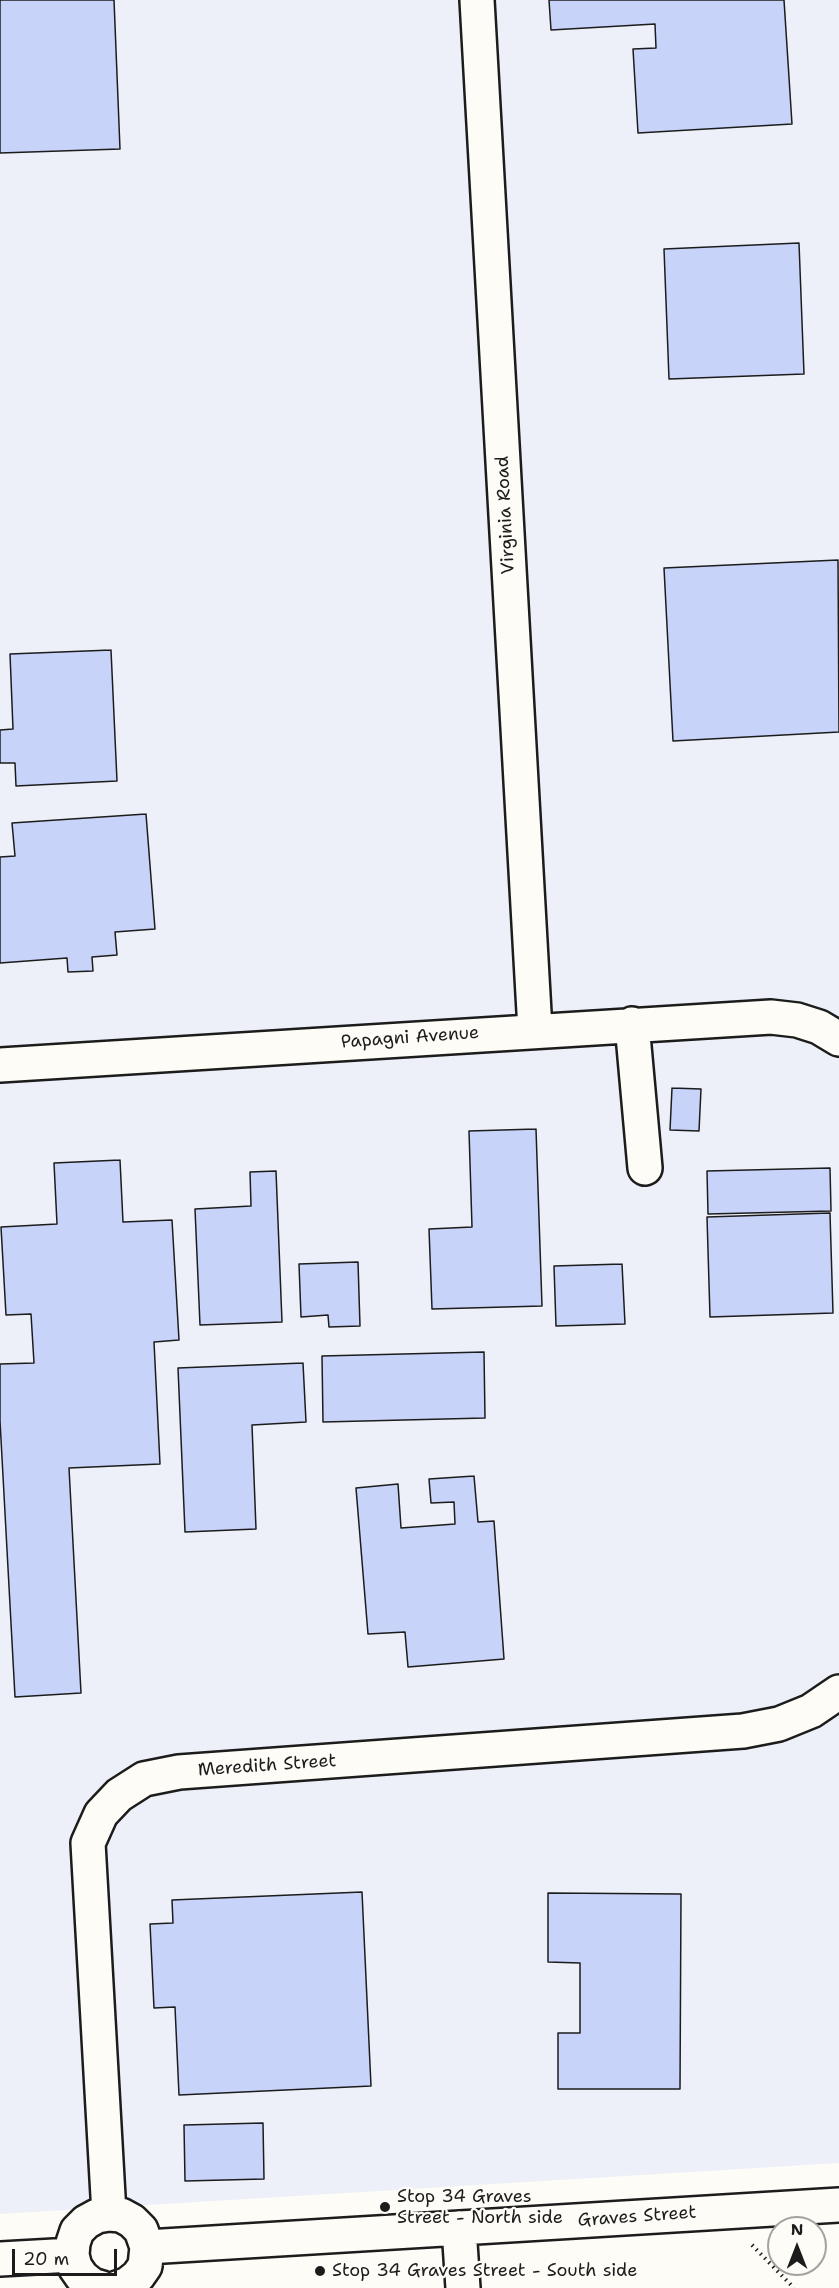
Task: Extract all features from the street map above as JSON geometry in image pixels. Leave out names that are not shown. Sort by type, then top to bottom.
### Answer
[{"type":"street","name":"Virginia Road","points":[[477,0],[536,1030]]},
{"type":"street","name":"Papagni Avenue","points":[[0,1065],[771,1017],[797,1020],[829,1033]]},
{"type":"street","points":[[632,1024],[645,1168]]},
{"type":"street","name":"Meredith Street","points":[[109,2214],[88,1843],[101,1814],[119,1795],[144,1779],[179,1772],[743,1731],[779,1724],[811,1711],[839,1692]]},
{"type":"street","name":"Graves Street","points":[[147,2247],[839,2205]]},
{"type":"street","points":[[102,2288],[92,2285],[75,2267],[72,2255],[73,2243],[77,2231],[86,2222],[97,2216],[109,2214],[132,2221],[141,2230],[147,2247],[145,2266],[138,2277],[117,2288]]},
{"type":"street","points":[[459,2228],[463,2288]]},
{"type":"street","points":[[0,2259],[72,2255]]},
{"type":"path","points":[[719,2212],[794,2288]]},
{"type":"shaded area","points":[[0,0],[839,0],[839,2163],[0,2214]]},
{"type":"building","points":[[0,0],[114,0],[120,149],[0,153]]},
{"type":"building","points":[[549,0],[784,0],[792,124],[638,133],[633,49],[656,48],[655,24],[551,30]]},
{"type":"building","points":[[799,243],[804,374],[669,379],[664,249]]},
{"type":"building","points":[[838,560],[839,732],[673,741],[664,568]]},
{"type":"building","points":[[111,650],[117,781],[16,786],[15,763],[0,763],[0,730],[13,729],[10,654]]},
{"type":"building","points":[[146,814],[155,929],[115,932],[117,955],[92,957],[93,971],[68,972],[67,958],[0,963],[0,857],[15,856],[12,823]]},
{"type":"building","points":[[672,1088],[701,1089],[699,1131],[670,1130]]},
{"type":"building","points":[[536,1129],[542,1306],[432,1309],[429,1229],[472,1227],[469,1131]]},
{"type":"building","points":[[120,1160],[123,1222],[172,1220],[179,1340],[154,1342],[160,1464],[69,1468],[81,1693],[15,1697],[0,1421],[0,1364],[34,1363],[31,1314],[6,1315],[1,1227],[57,1224],[54,1163]]},
{"type":"building","points":[[830,1168],[831,1211],[708,1214],[707,1171]]},
{"type":"building","points":[[276,1171],[282,1322],[200,1325],[195,1209],[251,1206],[250,1172]]},
{"type":"building","points":[[830,1213],[833,1313],[710,1317],[707,1217]]},
{"type":"building","points":[[358,1262],[360,1326],[329,1327],[328,1315],[301,1317],[299,1264]]},
{"type":"building","points":[[622,1264],[625,1324],[556,1326],[554,1266]]},
{"type":"building","points":[[484,1352],[485,1418],[323,1422],[322,1356]]},
{"type":"building","points":[[303,1363],[306,1422],[252,1425],[256,1529],[185,1532],[178,1368]]},
{"type":"building","points":[[474,1476],[478,1522],[494,1521],[504,1659],[408,1667],[405,1632],[368,1634],[356,1488],[398,1484],[401,1528],[455,1524],[454,1502],[431,1503],[429,1479]]},
{"type":"building","points":[[362,1892],[371,2086],[179,2095],[175,2007],[154,2008],[150,1924],[173,1923],[172,1900]]},
{"type":"building","points":[[548,1893],[681,1894],[680,2089],[558,2089],[558,2033],[580,2033],[580,1963],[548,1962]]},
{"type":"building","points":[[263,2123],[264,2179],[185,2181],[184,2125]]},
{"type":"place","name":"Stop 34 Graves Street - North side","points":[[385,2207]]},
{"type":"place","name":"Stop 34 Graves Street - South side","points":[[320,2271]]}]
